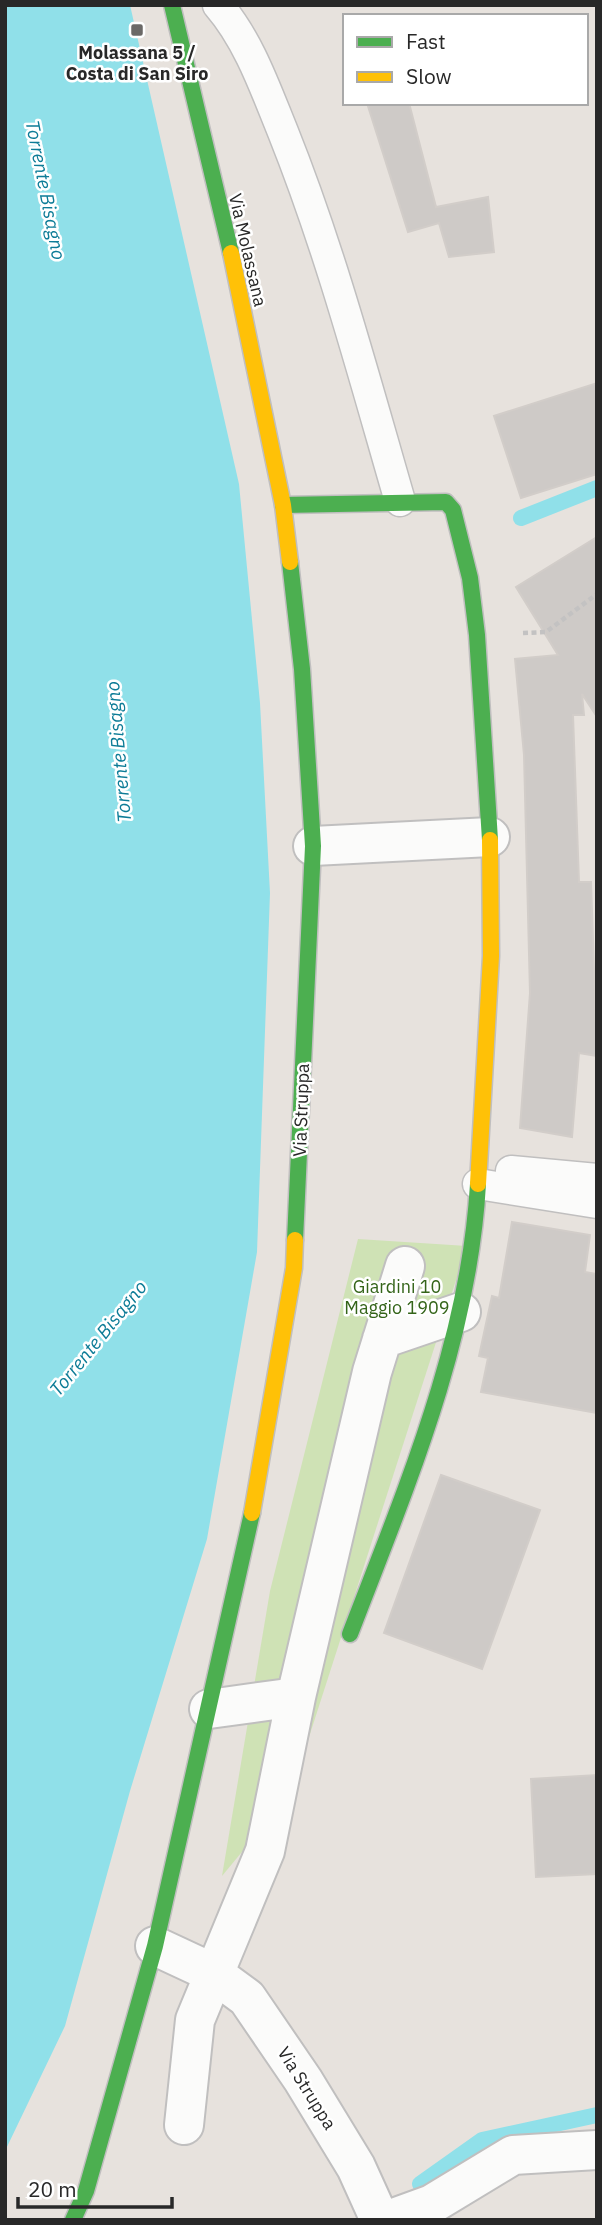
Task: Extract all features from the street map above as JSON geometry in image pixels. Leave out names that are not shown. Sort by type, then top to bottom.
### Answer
[{"type":"main road","name":"Via Molassana","points":[[172,5],[231,255],[283,505]]},
{"type":"main road","points":[[283,505],[400,500],[446,502],[453,510],[470,578],[477,635],[490,837],[491,956],[478,1176],[461,1312],[420,1451],[350,1634]]},
{"type":"main road","name":"Via Struppa","points":[[73,2220],[86,2191],[155,1946],[246,1549],[294,1268],[313,846],[302,669],[283,505]]},
{"type":"street","points":[[313,846],[490,837]]},
{"type":"street","points":[[184,2124],[195,2020],[265,1851],[296,1697],[382,1339],[405,1266]]},
{"type":"street","points":[[382,1339],[461,1312]]},
{"type":"street","points":[[307,1655],[350,1634]]},
{"type":"street","points":[[209,1709],[296,1697]]},
{"type":"street","name":"Via Struppa","points":[[155,1946],[213,1973],[247,1998],[303,2080],[356,2167],[380,2220]]},
{"type":"street","points":[[388,2220],[432,2204],[513,2155],[597,2150]]},
{"type":"lane","points":[[218,5],[235,28],[259,72],[316,214],[400,500]]},
{"type":"lane","points":[[478,1176],[597,1179]]},
{"type":"lane","points":[[478,1176],[597,1203]]},
{"type":"path","points":[[477,635],[546,632],[597,594]]},
{"type":"green space","name":"Giardini 10 Maggio 1909","points":[[358,1239],[467,1246],[291,1793],[222,1876],[270,1591]]},
{"type":"water","name":"Torrente Bisagno","points":[[5,5],[130,5],[239,484],[260,703],[270,893],[257,1252],[207,1539],[130,1791],[65,2026],[5,2151]]},
{"type":"building","points":[[368,105],[410,105],[436,207],[488,197],[494,252],[449,257],[439,223],[408,232]]},
{"type":"building","points":[[597,383],[597,474],[521,498],[494,416]]},
{"type":"building","points":[[597,537],[597,717],[582,694],[584,715],[573,715],[579,882],[591,882],[597,1056],[579,1053],[572,1137],[520,1128],[530,993],[524,755],[515,659],[558,655],[516,587]]},
{"type":"building","points":[[512,1222],[590,1235],[585,1272],[597,1274],[597,1413],[481,1392],[488,1358],[479,1356],[492,1296],[499,1298]]},
{"type":"building","points":[[441,1475],[540,1510],[482,1669],[384,1633]]},
{"type":"building","points":[[597,1775],[597,1874],[536,1877],[531,1779]]},
{"type":"waterway","points":[[521,518],[597,488]]},
{"type":"waterway","points":[[420,2184],[482,2140],[597,2115]]},
{"type":"traffic: fast","points":[[172,5],[231,253]]},
{"type":"traffic: fast","points":[[283,505],[446,502],[453,510],[470,578],[477,635],[490,840]]},
{"type":"traffic: fast","points":[[290,562],[302,669],[313,846],[295,1240]]},
{"type":"traffic: fast","points":[[350,1634],[432,1414],[462,1300],[472,1243],[478,1184]]},
{"type":"traffic: fast","points":[[73,2220],[86,2191],[155,1946],[252,1513]]},
{"type":"traffic: slow","points":[[231,253],[283,505],[290,562]]},
{"type":"traffic: slow","points":[[478,1184],[491,956],[490,840]]},
{"type":"traffic: slow","points":[[252,1513],[294,1268],[295,1240]]},
{"type":"place","name":"Molassana 5 / Costa di San Siro","points":[[137,30]]}]
